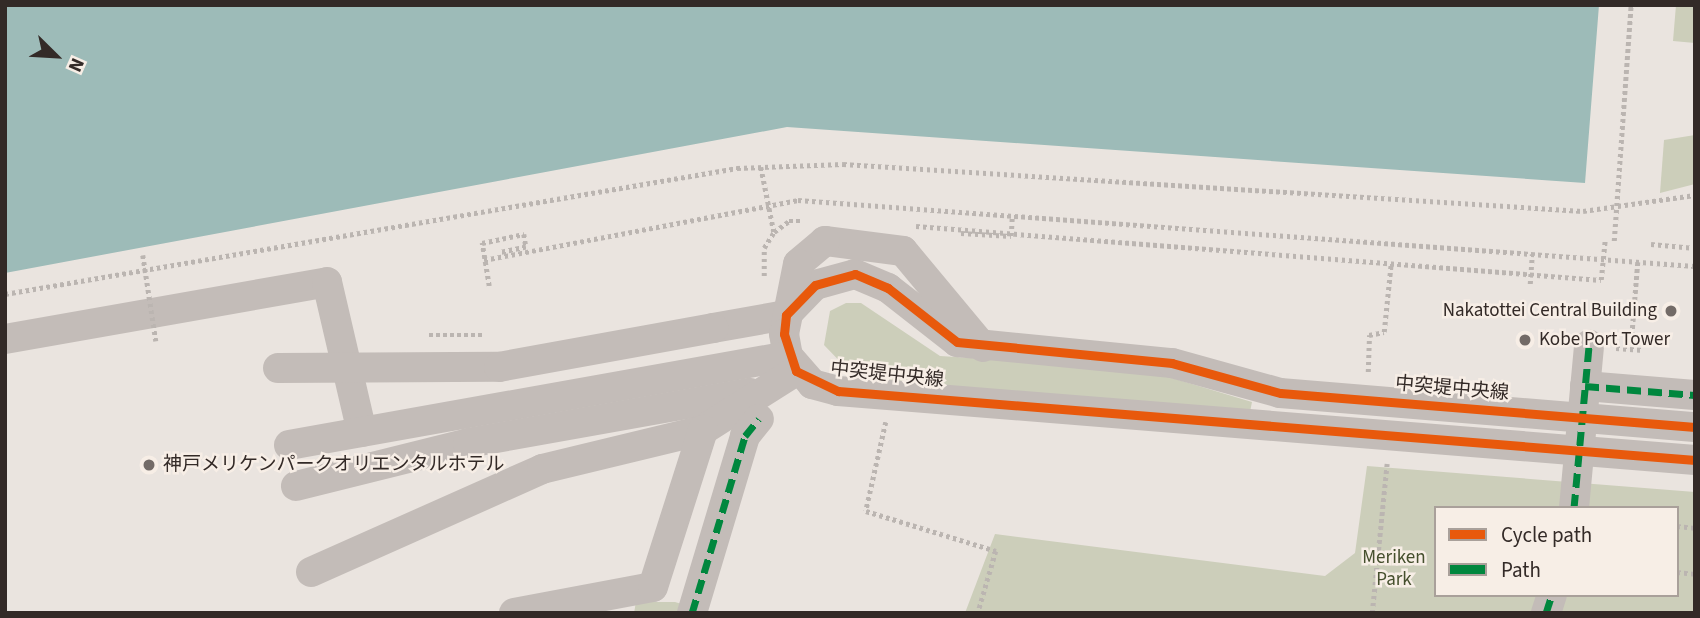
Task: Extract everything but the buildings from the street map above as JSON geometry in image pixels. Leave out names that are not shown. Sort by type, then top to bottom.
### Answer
[{"type":"street","points":[[692,613],[745,436],[760,405],[792,363],[786,315],[798,264],[814,247],[825,241],[891,245],[952,302],[983,347]]},
{"type":"street","name":"中突堤中央線","points":[[786,315],[815,285],[855,274],[888,288],[940,334],[983,347],[1172,363],[1280,393],[1695,426]]},
{"type":"street","points":[[5,340],[327,282],[362,432]]},
{"type":"street","points":[[278,368],[499,367],[786,315]]},
{"type":"street","points":[[1574,506],[1589,345]]},
{"type":"street","points":[[289,445],[792,363]]},
{"type":"street","name":"中突堤中央線","points":[[792,363],[838,391],[1695,460]]},
{"type":"street","points":[[1585,386],[1695,396]]},
{"type":"street","points":[[311,572],[542,469],[647,446],[703,430],[760,405]]},
{"type":"street","points":[[296,486],[468,443],[760,405]]},
{"type":"street","points":[[514,613],[653,587],[703,430]]},
{"type":"path","points":[[1614,241],[1630,5]]},
{"type":"path","points":[[5,294],[761,167],[843,164],[1583,211],[1695,195]]},
{"type":"path","points":[[761,167],[774,232]]},
{"type":"path","points":[[484,260],[798,200],[1695,266]]},
{"type":"path","points":[[961,233],[1011,236],[1012,216]]},
{"type":"path","points":[[764,286],[764,248],[774,232],[789,221],[815,222]]},
{"type":"path","points":[[905,225],[1601,280],[1605,240]]},
{"type":"path","points":[[489,286],[482,243],[524,234],[526,247],[502,252]]},
{"type":"path","points":[[1651,244],[1695,248]]},
{"type":"path","points":[[1530,284],[1532,254]]},
{"type":"path","points":[[143,255],[156,341]]},
{"type":"path","points":[[1639,262],[1632,336],[1644,337]]},
{"type":"path","points":[[1368,372],[1369,335],[1384,332],[1391,263]]},
{"type":"path","points":[[888,415],[866,510],[996,551],[978,613]]},
{"type":"path","points":[[1372,613],[1387,471]]},
{"type":"green space","points":[[1676,5],[1695,5],[1695,43],[1673,41]]},
{"type":"green space","points":[[1695,135],[1695,184],[1660,193],[1664,140]]},
{"type":"green space","points":[[846,303],[861,303],[940,356],[1142,369],[1252,402],[1250,412],[879,382],[854,376],[824,345],[830,311]]},
{"type":"green space","name":"Meriken Park","points":[[1367,466],[1695,492],[1695,613],[965,613],[995,534],[1325,576],[1355,553]]},
{"type":"green space","points":[[636,602],[675,602],[712,613],[634,613]]},
{"type":"water","points":[[5,5],[1599,5],[1585,183],[787,127],[5,273]]},
{"type":"marked path","points":[[1574,506],[1589,345]]},
{"type":"marked path","points":[[1585,386],[1695,395]]},
{"type":"marked path","points":[[692,613],[745,436],[759,419]]},
{"type":"marked path","points":[[1546,613],[1551,597]]},
{"type":"cycle path","points":[[1695,427],[1280,393],[1172,363],[957,342],[888,288],[855,274],[815,285],[786,315],[784,334],[796,371],[838,391],[1695,460]]},
{"type":"place","name":"Nakatottei Central Building","points":[[1671,311]]},
{"type":"place","name":"Kobe Port Tower","points":[[1525,340]]},
{"type":"place","name":"神戸メリケンパークオリエンタルホテル","points":[[149,465]]}]
